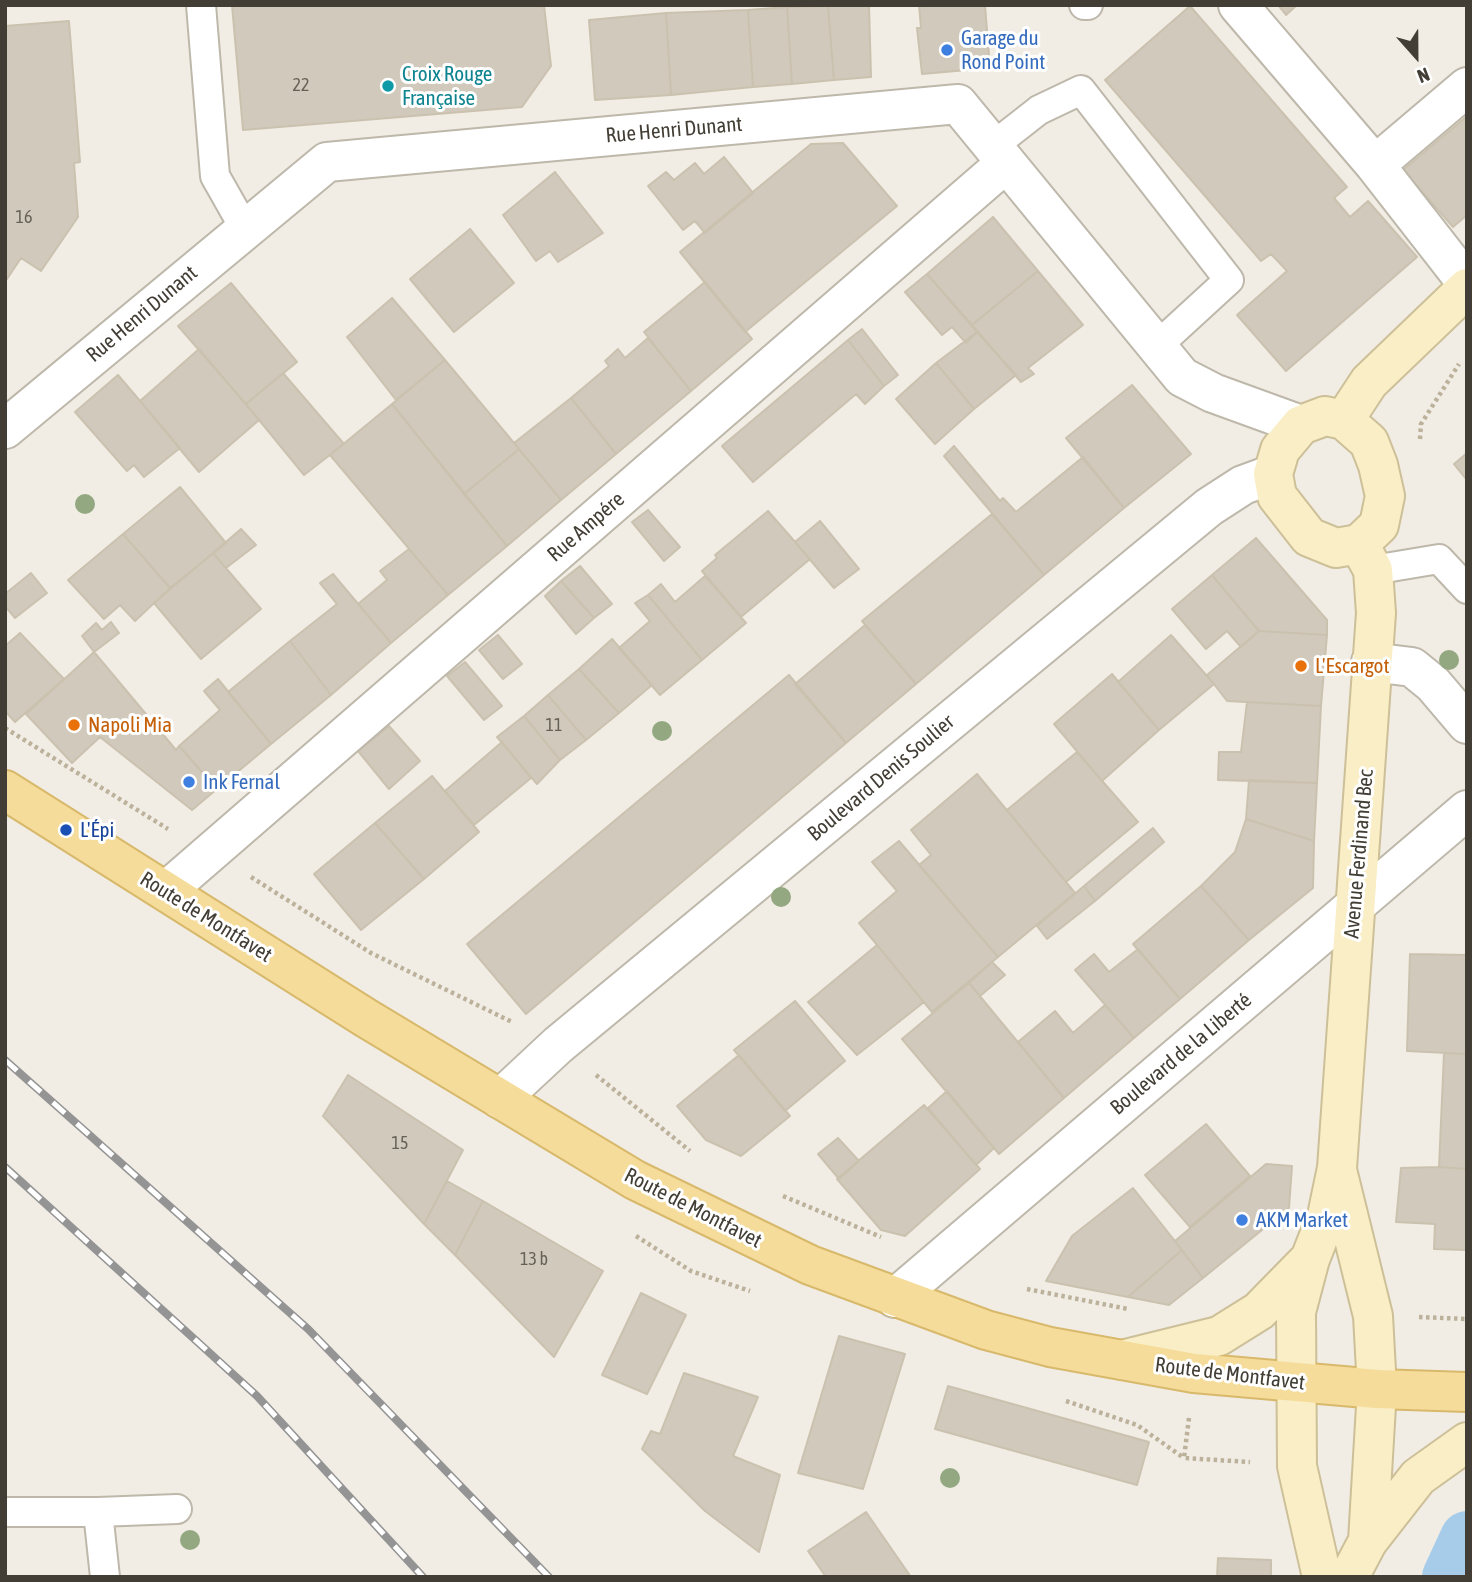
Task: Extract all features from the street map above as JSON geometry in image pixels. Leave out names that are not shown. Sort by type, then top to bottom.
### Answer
[{"type":"main road","name":"Route de Montfavet","points":[[5,790],[635,1181],[810,1265],[895,1298],[1050,1347],[1194,1374],[1377,1389],[1467,1392]]},
{"type":"street","points":[[1238,5],[1375,165],[1467,286],[1369,382],[1344,420]]},
{"type":"street","points":[[1375,165],[1467,87]]},
{"type":"street","name":"Rue Henri Dunant","points":[[5,429],[327,162],[958,104],[1182,377],[1213,393],[1301,425]]},
{"type":"street","name":"Rue Ampére","points":[[166,891],[1000,155]]},
{"type":"street","points":[[1325,416],[1344,420],[1369,442],[1385,496],[1379,525],[1366,557],[1309,537],[1277,496],[1273,474],[1280,450],[1301,425],[1325,416]]},
{"type":"street","name":"Boulevard Denis Soulier","points":[[500,1098],[558,1045],[1209,507],[1243,485],[1273,474]]},
{"type":"street","name":"Avenue Ferdinand Bec","points":[[1337,1168],[1376,613],[1366,557]]},
{"type":"street","points":[[1371,662],[1412,667],[1433,684],[1467,724]]},
{"type":"street","name":"Boulevard de la Liberté","points":[[895,1298],[1467,810]]},
{"type":"street","points":[[1322,1577],[1297,1466],[1296,1312],[1310,1259],[1326,1216],[1337,1168]]},
{"type":"street","points":[[1337,1168],[1373,1316],[1377,1389],[1368,1541]]},
{"type":"street","points":[[1122,1360],[1219,1336],[1259,1311],[1310,1259]]},
{"type":"street","points":[[1349,1577],[1368,1541],[1418,1477],[1467,1442]]},
{"type":"lane","points":[[201,5],[215,176],[245,229]]},
{"type":"lane","points":[[1000,155],[1039,110],[1082,90],[1229,280],[1157,346]]},
{"type":"lane","points":[[1366,557],[1439,559],[1467,589]]},
{"type":"lane","points":[[5,1512],[177,1509]]},
{"type":"lane","points":[[98,1512],[105,1577]]},
{"type":"building","name":"Croix Rouge Française","points":[[232,5],[544,5],[551,66],[522,107],[243,130]]},
{"type":"building","points":[[869,5],[871,77],[834,80],[828,6]]},
{"type":"building","points":[[919,5],[985,5],[990,68],[922,74],[917,28],[921,28]]},
{"type":"building","points":[[1278,5],[1297,5],[1286,15]]},
{"type":"building","points":[[828,6],[834,80],[792,84],[787,7]]},
{"type":"building","points":[[1190,6],[1347,187],[1334,198],[1350,217],[1368,201],[1417,257],[1286,371],[1237,315],[1287,271],[1271,254],[1261,261],[1105,80]]},
{"type":"building","points":[[787,7],[792,84],[753,87],[748,10]]},
{"type":"building","points":[[748,10],[753,87],[671,95],[666,13]]},
{"type":"building","points":[[666,13],[671,95],[595,100],[589,20]]},
{"type":"building","points":[[69,21],[80,162],[74,163],[78,217],[41,271],[21,258],[5,282],[5,26]]},
{"type":"building","points":[[1467,116],[1467,215],[1453,227],[1403,170]]},
{"type":"building","points":[[843,143],[897,206],[745,332],[680,252],[811,144]]},
{"type":"building","points":[[724,157],[753,193],[705,233],[695,221],[683,230],[648,186],[666,172],[674,180],[695,163],[704,174]]},
{"type":"building","points":[[555,172],[603,233],[558,262],[550,251],[536,261],[503,215]]},
{"type":"building","points":[[993,217],[1038,271],[972,325],[927,274]]},
{"type":"building","points":[[470,229],[514,283],[454,332],[410,279]]},
{"type":"building","points":[[1038,271],[1083,325],[1028,368],[1034,374],[1021,382],[972,325]]},
{"type":"building","points":[[927,274],[977,332],[966,343],[952,327],[942,335],[905,292]]},
{"type":"building","points":[[705,282],[752,339],[691,391],[644,332]]},
{"type":"building","points":[[231,283],[297,362],[246,404],[178,326]]},
{"type":"building","points":[[392,298],[445,360],[396,400],[347,337]]},
{"type":"building","points":[[862,329],[898,375],[884,386],[848,340]]},
{"type":"building","points":[[977,332],[1016,375],[974,409],[936,363]]},
{"type":"building","points":[[648,338],[691,391],[616,454],[571,398],[609,366],[605,361],[618,349],[625,358]]},
{"type":"building","points":[[848,340],[884,386],[865,404],[856,394],[753,482],[722,446]]},
{"type":"building","points":[[199,349],[259,420],[199,472],[140,401]]},
{"type":"building","points":[[445,360],[519,449],[464,494],[392,404]]},
{"type":"building","points":[[936,363],[974,409],[935,444],[896,399]]},
{"type":"building","points":[[283,373],[344,444],[304,475],[246,404]]},
{"type":"building","points":[[118,375],[180,448],[144,477],[134,465],[127,471],[75,412]]},
{"type":"building","points":[[1132,385],[1191,454],[1124,508],[1066,438]]},
{"type":"building","points":[[571,398],[616,454],[561,500],[514,443]]},
{"type":"building","points":[[392,404],[507,546],[448,595],[330,455]]},
{"type":"building","points":[[954,446],[1000,501],[1003,498],[1016,512],[1083,457],[1124,508],[1044,575],[944,456]]},
{"type":"building","points":[[519,449],[561,500],[507,546],[464,494]]},
{"type":"building","points":[[1467,453],[1467,480],[1454,464]]},
{"type":"building","points":[[180,487],[226,543],[170,588],[123,534]]},
{"type":"building","points":[[648,510],[680,547],[664,561],[632,522]]},
{"type":"building","points":[[768,511],[810,559],[741,617],[702,571],[717,558],[715,555]]},
{"type":"building","points":[[992,514],[1044,575],[916,684],[862,621]]},
{"type":"building","points":[[820,521],[859,569],[834,588],[795,542]]},
{"type":"building","points":[[241,529],[256,545],[226,568],[213,553]]},
{"type":"building","points":[[123,534],[170,588],[135,621],[120,605],[104,619],[68,580]]},
{"type":"building","points":[[1256,538],[1327,620],[1327,635],[1259,631],[1212,575]]},
{"type":"building","points":[[409,549],[448,595],[391,643],[358,604],[387,580],[380,571]]},
{"type":"building","points":[[213,553],[261,609],[201,659],[154,603]]},
{"type":"building","points":[[580,566],[612,604],[594,618],[561,581]]},
{"type":"building","points":[[31,573],[47,593],[15,618],[5,606],[5,594]]},
{"type":"building","points":[[333,574],[391,643],[331,695],[290,641],[337,604],[320,583]]},
{"type":"building","points":[[1212,575],[1259,631],[1241,647],[1227,631],[1206,649],[1172,609]]},
{"type":"building","points":[[705,576],[746,623],[702,660],[648,595],[661,584],[675,602]]},
{"type":"building","points":[[561,581],[594,618],[576,634],[545,596]]},
{"type":"building","points":[[648,595],[702,660],[660,695],[619,648],[650,621],[635,603]]},
{"type":"building","points":[[111,622],[119,633],[94,652],[82,636],[96,623],[102,630]]},
{"type":"building","points":[[865,625],[916,684],[846,743],[795,684]]},
{"type":"building","points":[[1259,631],[1327,635],[1321,706],[1227,701],[1207,675]]},
{"type":"building","points":[[20,633],[64,679],[15,722],[5,711],[5,646]]},
{"type":"building","points":[[498,635],[522,664],[503,679],[479,650]]},
{"type":"building","points":[[1171,635],[1214,684],[1159,730],[1118,682]]},
{"type":"building","points":[[612,639],[652,685],[619,713],[579,669]]},
{"type":"building","points":[[290,641],[331,695],[271,744],[228,692]]},
{"type":"building","points":[[94,652],[176,750],[179,746],[217,789],[192,810],[100,737],[72,763],[26,714]]},
{"type":"building","points":[[465,662],[502,706],[484,720],[447,676]]},
{"type":"building","points":[[579,669],[619,713],[586,740],[548,695]]},
{"type":"building","points":[[1112,674],[1159,730],[1102,781],[1054,724]]},
{"type":"building","points":[[789,675],[846,743],[526,1014],[467,944]]},
{"type":"building","points":[[218,679],[271,744],[217,789],[179,746],[220,710],[204,691]]},
{"type":"building","points":[[548,695],[586,740],[560,760],[524,716]]},
{"type":"building","points":[[1247,702],[1321,706],[1317,783],[1218,780],[1219,752],[1241,752]]},
{"type":"building","points":[[524,716],[560,760],[537,784],[497,737]]},
{"type":"building","points":[[389,726],[420,761],[389,789],[358,751]]},
{"type":"building","points":[[502,742],[531,778],[474,825],[445,791]]},
{"type":"building","points":[[1077,752],[1138,822],[1066,882],[1007,810]]},
{"type":"building","points":[[977,774],[1075,893],[998,957],[919,865],[931,855],[911,830]]},
{"type":"building","points":[[432,776],[479,832],[424,879],[375,823]]},
{"type":"building","points":[[1249,780],[1317,783],[1314,841],[1246,819]]},
{"type":"building","points":[[1246,819],[1314,841],[1313,888],[1249,940],[1201,886],[1235,852]]},
{"type":"building","points":[[375,823],[424,879],[361,930],[314,874]]},
{"type":"building","points":[[1153,828],[1164,842],[1095,901],[1084,886]]},
{"type":"building","points":[[899,841],[998,957],[932,1012],[859,923],[897,891],[872,862]]},
{"type":"building","points":[[1084,886],[1095,901],[1047,939],[1037,926]]},
{"type":"building","points":[[1201,886],[1249,940],[1180,999],[1133,944]]},
{"type":"building","points":[[877,945],[924,1002],[857,1055],[808,1002]]},
{"type":"building","points":[[1138,949],[1180,999],[1134,1038],[1075,970],[1094,954],[1109,972]]},
{"type":"building","points":[[1410,954],[1467,955],[1467,1054],[1407,1051]]},
{"type":"building","points":[[992,962],[1005,975],[980,996],[969,983]]},
{"type":"building","points":[[969,983],[1064,1098],[999,1154],[902,1039]]},
{"type":"building","points":[[795,1001],[845,1061],[785,1111],[734,1050]]},
{"type":"building","points":[[1105,1005],[1134,1038],[1064,1098],[1018,1042],[1055,1011],[1073,1033]]},
{"type":"building","points":[[1444,1053],[1467,1054],[1467,1169],[1439,1167]]},
{"type":"building","points":[[739,1055],[790,1116],[741,1156],[706,1140],[677,1106]]},
{"type":"building","points":[[348,1075],[463,1150],[424,1224],[323,1116]]},
{"type":"building","points":[[947,1091],[994,1148],[976,1165],[928,1108]]},
{"type":"building","points":[[924,1105],[980,1169],[905,1236],[881,1230],[837,1179]]},
{"type":"building","points":[[1206,1124],[1250,1176],[1190,1227],[1145,1175]]},
{"type":"building","points":[[838,1138],[859,1161],[839,1179],[818,1154]]},
{"type":"building","points":[[1266,1164],[1292,1166],[1289,1208],[1203,1278],[1175,1241]]},
{"type":"building","points":[[1401,1168],[1467,1169],[1467,1250],[1434,1249],[1435,1224],[1396,1222]]},
{"type":"building","points":[[447,1181],[483,1201],[455,1255],[424,1224]]},
{"type":"building","points":[[1133,1188],[1182,1250],[1128,1297],[1046,1281],[1072,1236]]},
{"type":"building","points":[[483,1201],[603,1271],[554,1357],[455,1255]]},
{"type":"building","points":[[1182,1250],[1203,1278],[1169,1305],[1128,1297]]},
{"type":"building","points":[[641,1293],[686,1315],[647,1394],[602,1375]]},
{"type":"building","points":[[839,1336],[905,1354],[863,1489],[798,1473]]},
{"type":"building","points":[[684,1373],[758,1397],[733,1456],[780,1475],[759,1552],[705,1511],[642,1449],[651,1431],[660,1434]]},
{"type":"building","points":[[948,1386],[1149,1442],[1137,1485],[935,1429]]},
{"type":"building","points":[[866,1512],[911,1577],[826,1577],[808,1551]]},
{"type":"building","points":[[1218,1558],[1271,1560],[1271,1577],[1217,1577]]},
{"type":"waterway","points":[[1449,1577],[1467,1538]]},
{"type":"railway","points":[[5,1060],[308,1329],[549,1577]]},
{"type":"railway","points":[[5,1167],[257,1396],[423,1577]]},
{"type":"place","name":"Garage du Rond Point","points":[[947,50]]},
{"type":"place","name":"Croix Rouge Française","points":[[388,86]]},
{"type":"place","name":"L'Escargot","points":[[1301,666]]},
{"type":"place","name":"Napoli Mia","points":[[74,725]]},
{"type":"place","name":"Ink Fernal","points":[[189,782]]},
{"type":"place","name":"L'Épi","points":[[66,830]]},
{"type":"place","name":"AKM Market","points":[[1242,1220]]}]
